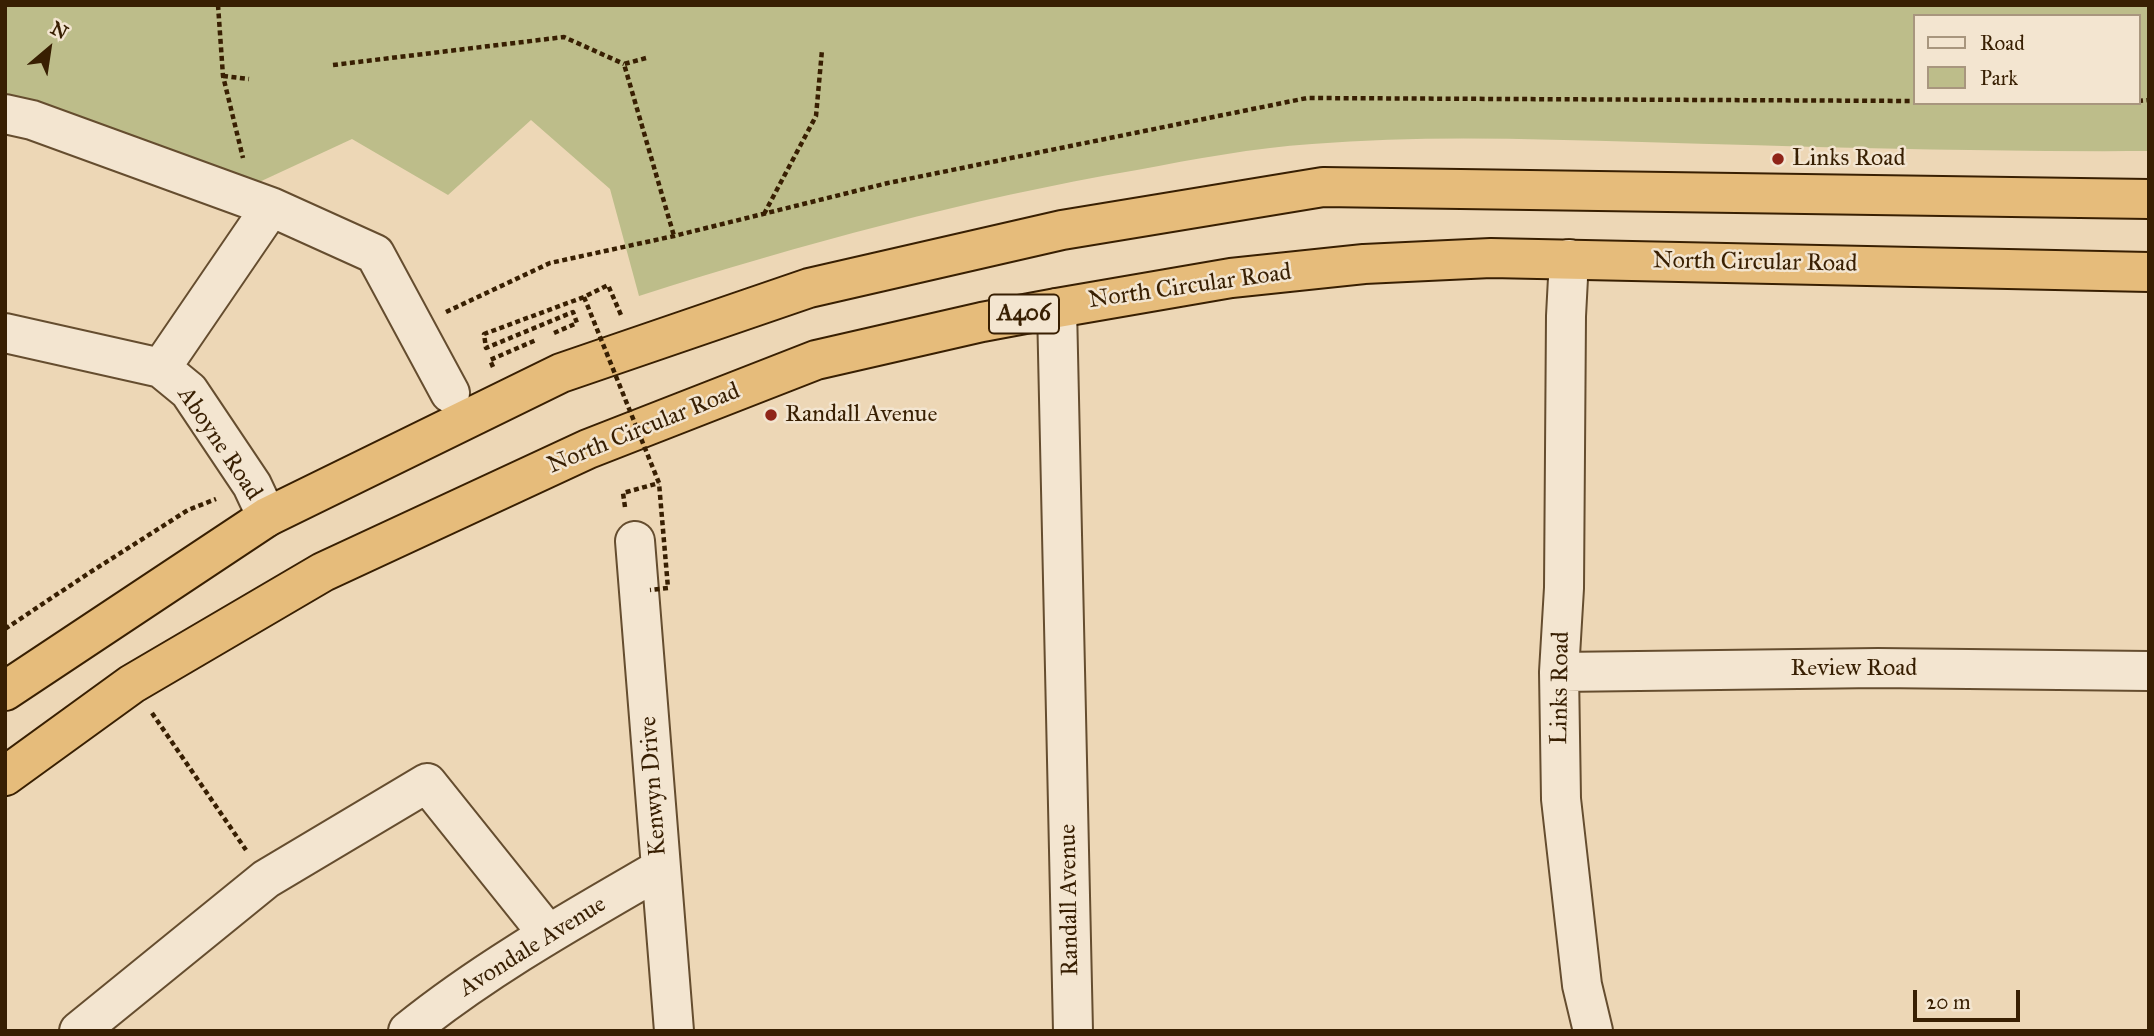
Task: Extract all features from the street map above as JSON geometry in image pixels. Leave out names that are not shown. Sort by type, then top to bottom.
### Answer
[{"type":"highway","points":[[5,691],[267,517],[561,373],[808,288],[1062,230],[1323,187],[2149,199]]},
{"type":"highway","name":"North Circular Road","points":[[5,776],[132,684],[323,572],[588,449],[816,360],[982,322],[1057,308],[1231,278],[1364,264],[1491,258],[2149,272]]},
{"type":"street","points":[[5,114],[32,120],[271,207],[375,254],[450,393]]},
{"type":"street","points":[[161,368],[271,207]]},
{"type":"street","name":"Links Road","points":[[1569,260],[1566,316],[1564,588],[1559,672],[1561,799],[1582,985],[1593,1031]]},
{"type":"street","name":"Randall Avenue","points":[[1057,308],[1073,1031]]},
{"type":"street","name":"Aboyne Road","points":[[5,333],[161,368],[189,391],[252,485],[267,517]]},
{"type":"street","name":"Kenwyn Drive","points":[[631,529],[674,1031]]},
{"type":"street","name":"Review Road","points":[[1559,672],[1864,668],[2149,671]]},
{"type":"street","points":[[79,1031],[266,879],[427,783],[548,934]]},
{"type":"street","name":"Avondale Avenue","points":[[423,1025],[548,934],[660,869]]},
{"type":"path","points":[[218,5],[223,76],[243,159]]},
{"type":"path","points":[[333,65],[564,37],[624,64],[646,58]]},
{"type":"path","points":[[764,214],[816,116],[822,50]]},
{"type":"path","points":[[624,64],[674,236]]},
{"type":"path","points":[[223,76],[249,79]]},
{"type":"path","points":[[415,327],[550,262],[674,236],[888,183],[1307,98],[1912,102]]},
{"type":"path","points":[[552,334],[577,323],[573,312],[486,348],[484,334],[584,297],[608,285],[620,312]]},
{"type":"path","points":[[584,297],[659,483],[668,588],[650,590]]},
{"type":"path","points":[[490,360],[540,339]]},
{"type":"path","points":[[631,529],[623,493],[659,483]]},
{"type":"path","points":[[5,629],[188,510]]},
{"type":"path","points":[[132,684],[266,879]]},
{"type":"green space","points":[[5,5],[2149,5],[2149,151],[1896,149],[1477,139],[1394,139],[1290,146],[1181,162],[948,209],[762,258],[639,296],[610,189],[531,120],[448,195],[352,139],[214,203],[5,130]]},
{"type":"place","name":"Links Road","points":[[1778,159]]},
{"type":"place","name":"Randall Avenue","points":[[771,415]]}]
